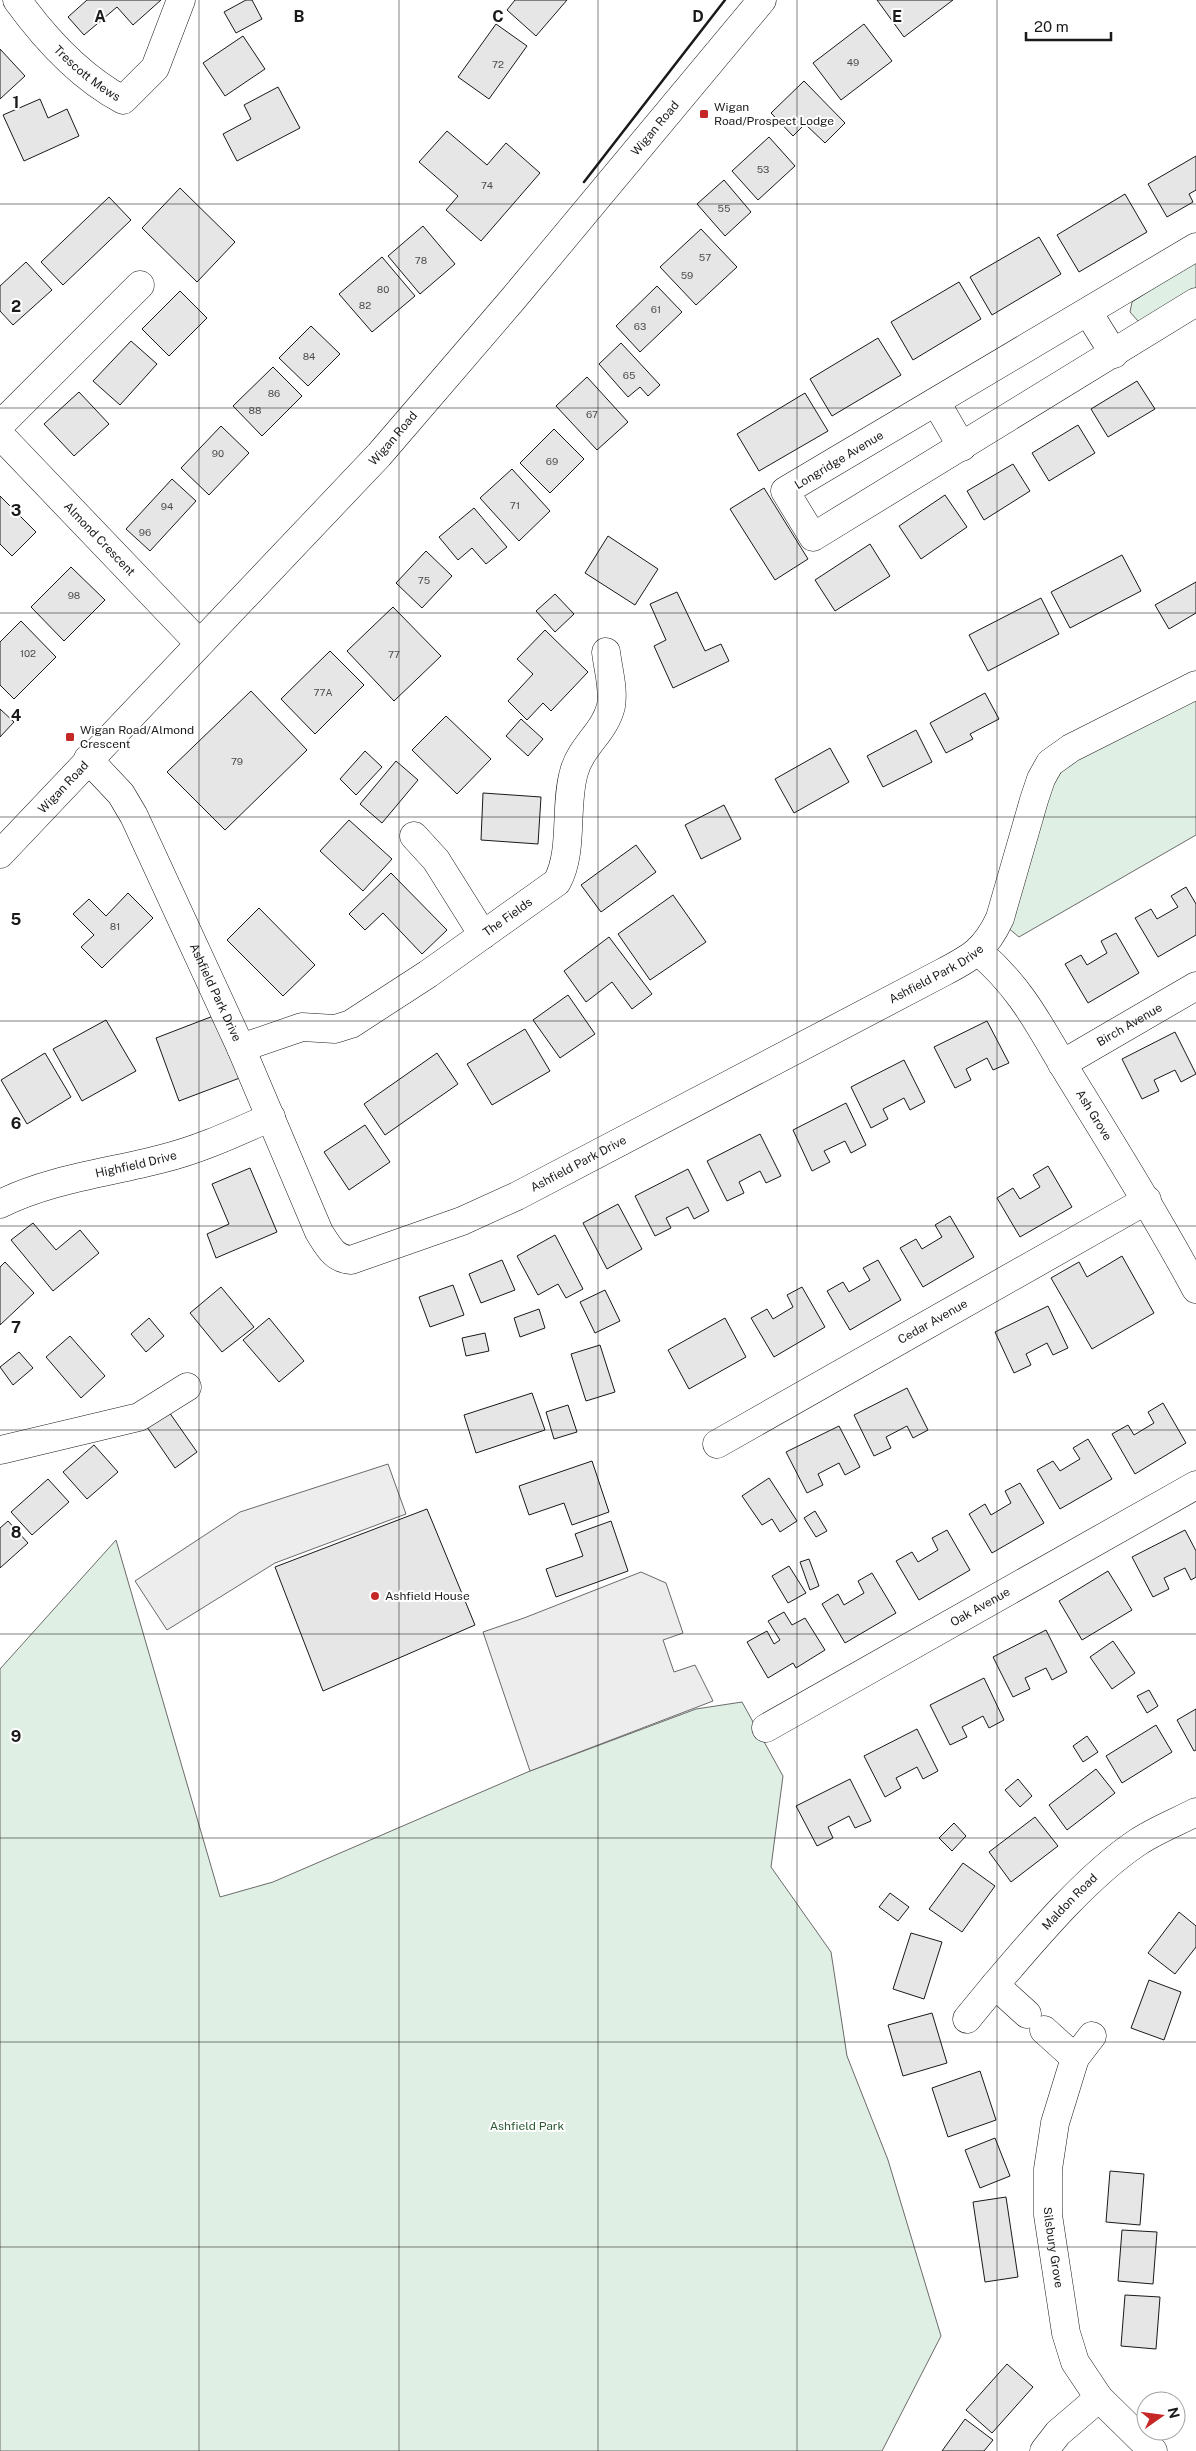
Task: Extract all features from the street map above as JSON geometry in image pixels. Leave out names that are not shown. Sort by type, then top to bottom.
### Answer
[{"type":"main road","name":"Trescott Mews","points":[[18,0],[38,28],[76,67],[98,87],[123,100],[155,68],[181,0]]},
{"type":"main road","name":"Wigan Road","points":[[0,854],[88,759],[386,448],[762,0]]},
{"type":"main road","name":"Longridge Avenue","points":[[1196,247],[785,491],[814,537],[1196,302]]},
{"type":"main road","points":[[0,425],[140,285]]},
{"type":"main road","points":[[1088,312],[1114,354]]},
{"type":"main road","points":[[936,402],[962,447]]},
{"type":"main road","name":"Almond Crescent","points":[[0,435],[198,644]]},
{"type":"main road","name":"The Fields","points":[[241,1048],[302,1027],[342,1028],[428,974],[553,886],[562,874],[564,866],[570,791],[574,772],[586,746],[602,728],[611,703],[606,652]]},
{"type":"main road","name":"Ashfield Park Drive","points":[[88,759],[121,794],[134,816],[241,1048],[319,1232],[335,1255],[343,1259],[363,1258],[462,1221],[517,1196],[936,976],[978,952],[990,938],[1000,918],[1034,800],[1050,763],[1071,748],[1196,685]]},
{"type":"main road","points":[[414,836],[436,860],[483,935]]},
{"type":"main road","name":"Ash Grove","points":[[978,952],[995,966],[1022,996],[1147,1200],[1196,1288]]},
{"type":"main road","name":"Birch Avenue","points":[[1062,1064],[1196,986]]},
{"type":"main road","name":"Highfield Drive","points":[[0,1204],[41,1186],[117,1170],[197,1148],[271,1117]]},
{"type":"main road","name":"Cedar Avenue","points":[[717,1444],[1147,1200]]},
{"type":"main road","points":[[0,1450],[139,1417],[187,1387]]},
{"type":"main road","name":"Oak Avenue","points":[[766,1728],[1196,1485]]},
{"type":"main road","name":"Maldon Road","points":[[967,2020],[1021,1954],[1104,1868],[1138,1842],[1196,1812]]},
{"type":"main road","points":[[994,1985],[1075,2058],[1092,2036]]},
{"type":"main road","name":"Silsbury Grove","points":[[1075,2058],[1055,2123],[1048,2169],[1048,2216],[1066,2333],[1075,2362],[1099,2398],[1153,2451]]},
{"type":"main road","points":[[1044,2451],[1058,2433],[1099,2398]]},
{"type":"green space","points":[[1196,261],[1196,291],[1147,321],[1138,321],[1130,312],[1132,302]]},
{"type":"green space","points":[[1196,697],[1196,835],[1019,937],[1007,927],[1051,787],[1070,759]]},
{"type":"green space","name":"Ashfield Park","points":[[116,1540],[220,1897],[273,1882],[530,1771],[696,1709],[742,1702],[783,1776],[771,1867],[831,1952],[847,2056],[888,2160],[941,2336],[882,2451],[0,2451],[0,1669]]},
{"type":"shaded area","points":[[388,1464],[406,1514],[275,1563],[167,1630],[135,1581],[240,1512]]},
{"type":"shaded area","points":[[641,1572],[666,1583],[683,1633],[663,1640],[674,1672],[695,1665],[713,1701],[530,1771],[483,1632]]},
{"type":"building","points":[[87,0],[161,0],[133,25],[117,7],[84,35],[68,17]]},
{"type":"building","points":[[246,0],[252,0],[262,19],[236,33],[224,12]]},
{"type":"building","points":[[515,0],[567,0],[536,36],[507,10]]},
{"type":"building","points":[[877,0],[953,0],[904,37]]},
{"type":"building","points":[[496,24],[527,46],[489,99],[458,77]]},
{"type":"building","points":[[864,24],[892,61],[841,100],[813,63]]},
{"type":"building","points":[[243,36],[265,69],[225,96],[203,63]]},
{"type":"building","points":[[0,49],[25,76],[0,99]]},
{"type":"building","points":[[804,81],[845,123],[825,143],[805,124],[793,136],[771,113]]},
{"type":"building","points":[[278,87],[300,128],[237,161],[223,134],[251,119],[244,105]]},
{"type":"building","points":[[40,99],[48,118],[67,109],[79,136],[24,161],[3,115]]},
{"type":"building","points":[[447,131],[487,165],[506,143],[540,173],[481,241],[446,210],[458,196],[419,162]]},
{"type":"building","points":[[769,137],[795,166],[758,200],[732,171]]},
{"type":"building","points":[[1196,156],[1196,190],[1189,194],[1193,202],[1167,217],[1148,184]]},
{"type":"building","points":[[724,180],[751,212],[725,236],[697,204]]},
{"type":"building","points":[[180,188],[235,242],[197,282],[142,228]]},
{"type":"building","points":[[1125,194],[1147,232],[1079,272],[1057,235]]},
{"type":"building","points":[[109,197],[131,220],[63,285],[41,262]]},
{"type":"building","points":[[423,226],[455,264],[420,294],[388,256]]},
{"type":"building","points":[[701,229],[737,267],[696,305],[660,267]]},
{"type":"building","points":[[1039,237],[1061,274],[992,315],[970,277]]},
{"type":"building","points":[[382,257],[415,296],[372,332],[339,294]]},
{"type":"building","points":[[26,262],[52,290],[13,325],[0,311],[0,286]]},
{"type":"building","points":[[959,282],[981,319],[913,360],[891,322]]},
{"type":"building","points":[[657,286],[682,312],[640,352],[616,326]]},
{"type":"building","points":[[180,291],[207,318],[169,356],[142,329]]},
{"type":"building","points":[[311,326],[340,354],[308,386],[279,358]]},
{"type":"building","points":[[878,338],[901,375],[832,416],[810,379]]},
{"type":"building","points":[[131,341],[157,364],[120,405],[93,381]]},
{"type":"building","points":[[621,343],[660,385],[648,396],[640,387],[628,397],[599,364]]},
{"type":"building","points":[[273,367],[302,396],[262,436],[233,406]]},
{"type":"building","points":[[587,377],[628,422],[597,450],[556,406]]},
{"type":"building","points":[[1137,381],[1155,409],[1108,437],[1091,409]]},
{"type":"building","points":[[79,392],[109,424],[74,456],[44,424]]},
{"type":"building","points":[[805,393],[828,431],[759,471],[737,434]]},
{"type":"building","points":[[1078,425],[1095,453],[1049,481],[1032,453]]},
{"type":"building","points":[[221,426],[249,453],[209,495],[181,468]]},
{"type":"building","points":[[554,429],[584,459],[550,493],[520,463]]},
{"type":"building","points":[[1013,464],[1030,491],[984,520],[967,491]]},
{"type":"building","points":[[512,469],[550,511],[519,541],[480,498]]},
{"type":"building","points":[[172,479],[196,501],[150,551],[126,529]]},
{"type":"building","points":[[764,488],[808,559],[775,580],[730,509]]},
{"type":"building","points":[[945,495],[967,527],[921,559],[899,526]]},
{"type":"building","points":[[0,496],[36,532],[12,556],[0,544]]},
{"type":"building","points":[[474,508],[507,547],[486,564],[472,548],[458,560],[439,537]]},
{"type":"building","points":[[608,536],[658,569],[635,605],[585,573]]},
{"type":"building","points":[[870,544],[890,576],[835,611],[815,580]]},
{"type":"building","points":[[426,551],[452,576],[422,608],[396,583]]},
{"type":"building","points":[[1122,555],[1141,591],[1070,628],[1051,592]]},
{"type":"building","points":[[71,567],[105,600],[64,641],[31,607]]},
{"type":"building","points":[[1196,582],[1196,613],[1169,629],[1155,605]]},
{"type":"building","points":[[677,592],[705,651],[721,644],[729,661],[673,688],[654,646],[666,640],[650,604]]},
{"type":"building","points":[[555,594],[574,614],[555,632],[536,611]]},
{"type":"building","points":[[1041,598],[1059,634],[988,671],[969,635]]},
{"type":"building","points":[[393,607],[441,656],[394,701],[347,651]]},
{"type":"building","points":[[21,621],[56,657],[14,699],[0,685],[0,642]]},
{"type":"building","points":[[545,630],[588,672],[551,711],[543,703],[527,720],[508,701],[533,674],[517,659]]},
{"type":"building","points":[[330,651],[364,685],[315,734],[281,699]]},
{"type":"building","points":[[251,691],[307,750],[225,830],[167,772]]},
{"type":"building","points":[[985,693],[999,719],[970,734],[973,739],[946,753],[930,723]]},
{"type":"building","points":[[0,709],[14,722],[0,737]]},
{"type":"building","points":[[446,716],[491,759],[457,794],[412,750]]},
{"type":"building","points":[[521,719],[543,739],[528,756],[506,736]]},
{"type":"building","points":[[916,730],[932,762],[883,787],[867,756]]},
{"type":"building","points":[[830,748],[849,782],[794,813],[775,779]]},
{"type":"building","points":[[365,751],[382,767],[356,795],[340,779]]},
{"type":"building","points":[[396,761],[418,780],[382,823],[360,804]]},
{"type":"building","points":[[483,793],[541,797],[538,844],[481,840]]},
{"type":"building","points":[[724,805],[741,839],[701,859],[685,825]]},
{"type":"building","points":[[349,820],[392,859],[363,891],[320,851]]},
{"type":"building","points":[[636,845],[656,872],[601,912],[581,885]]},
{"type":"building","points":[[391,873],[447,930],[422,954],[383,913],[365,930],[349,914]]},
{"type":"building","points":[[1186,887],[1196,904],[1196,935],[1158,957],[1135,918],[1151,909],[1157,919],[1178,907],[1171,896]]},
{"type":"building","points":[[128,893],[153,918],[102,968],[81,947],[94,935],[73,914],[89,899],[106,916]]},
{"type":"building","points":[[673,895],[706,942],[650,980],[618,934]]},
{"type":"building","points":[[259,908],[315,965],[283,996],[227,940]]},
{"type":"building","points":[[1116,933],[1139,973],[1088,1003],[1065,964],[1081,955],[1087,965],[1107,953],[1101,941]]},
{"type":"building","points":[[609,937],[652,994],[632,1009],[612,982],[586,1002],[564,971]]},
{"type":"building","points":[[568,995],[595,1034],[560,1058],[533,1020]]},
{"type":"building","points":[[221,1013],[245,1076],[179,1101],[156,1038]]},
{"type":"building","points":[[106,1020],[136,1071],[82,1101],[53,1049]]},
{"type":"building","points":[[987,1021],[1009,1063],[993,1070],[987,1058],[966,1069],[971,1080],[955,1088],[934,1047]]},
{"type":"building","points":[[525,1029],[550,1071],[492,1105],[467,1064]]},
{"type":"building","points":[[1175,1032],[1196,1074],[1181,1082],[1175,1070],[1154,1080],[1159,1091],[1142,1099],[1122,1059]]},
{"type":"building","points":[[45,1053],[71,1097],[27,1124],[1,1080]]},
{"type":"building","points":[[437,1053],[458,1084],[385,1135],[364,1104]]},
{"type":"building","points":[[904,1060],[925,1102],[910,1110],[904,1098],[883,1109],[888,1119],[871,1128],[851,1087]]},
{"type":"building","points":[[846,1103],[866,1145],[851,1153],[845,1141],[824,1151],[830,1162],[812,1171],[793,1130]]},
{"type":"building","points":[[365,1125],[390,1162],[349,1190],[324,1152]]},
{"type":"building","points":[[760,1134],[781,1176],[766,1183],[760,1171],[739,1182],[744,1193],[727,1201],[707,1161]]},
{"type":"building","points":[[1048,1166],[1072,1207],[1020,1237],[997,1198],[1013,1188],[1020,1199],[1040,1187],[1033,1175]]},
{"type":"building","points":[[250,1168],[277,1232],[216,1258],[207,1234],[229,1224],[212,1184]]},
{"type":"building","points":[[688,1169],[709,1211],[694,1219],[688,1207],[666,1218],[671,1228],[655,1236],[635,1196]]},
{"type":"building","points":[[618,1204],[642,1249],[607,1269],[583,1223]]},
{"type":"building","points":[[950,1216],[974,1257],[923,1287],[900,1248],[916,1239],[922,1249],[942,1237],[935,1225]]},
{"type":"building","points":[[33,1223],[56,1250],[80,1230],[99,1253],[53,1291],[11,1240]]},
{"type":"building","points":[[555,1235],[583,1289],[566,1298],[558,1284],[538,1295],[517,1256]]},
{"type":"building","points":[[1122,1256],[1154,1313],[1092,1349],[1051,1278],[1079,1262],[1087,1277]]},
{"type":"building","points":[[502,1260],[515,1290],[481,1303],[469,1274]]},
{"type":"building","points":[[878,1260],[901,1300],[850,1330],[827,1291],[843,1282],[849,1292],[870,1280],[863,1268]]},
{"type":"building","points":[[5,1262],[34,1293],[0,1325],[0,1267]]},
{"type":"building","points":[[453,1285],[464,1315],[430,1327],[419,1297]]},
{"type":"building","points":[[221,1287],[254,1327],[222,1352],[190,1313]]},
{"type":"building","points":[[802,1287],[825,1327],[774,1357],[751,1318],[767,1309],[773,1319],[793,1307],[787,1295]]},
{"type":"building","points":[[605,1290],[620,1321],[595,1333],[580,1302]]},
{"type":"building","points":[[1048,1306],[1068,1348],[1053,1355],[1047,1343],[1026,1354],[1031,1365],[1014,1373],[995,1332]]},
{"type":"building","points":[[539,1309],[545,1328],[520,1337],[514,1318]]},
{"type":"building","points":[[149,1318],[164,1336],[146,1352],[131,1334]]},
{"type":"building","points":[[269,1318],[304,1361],[279,1382],[243,1340]]},
{"type":"building","points":[[725,1318],[746,1357],[689,1389],[668,1350]]},
{"type":"building","points":[[485,1333],[489,1351],[466,1356],[462,1338]]},
{"type":"building","points":[[70,1336],[105,1376],[81,1398],[46,1357]]},
{"type":"building","points":[[600,1345],[615,1392],[586,1401],[571,1354]]},
{"type":"building","points":[[19,1352],[33,1368],[13,1385],[0,1367]]},
{"type":"building","points":[[907,1388],[928,1430],[913,1438],[907,1426],[886,1437],[891,1448],[874,1456],[854,1415]]},
{"type":"building","points":[[532,1393],[545,1430],[476,1453],[464,1415]]},
{"type":"building","points":[[1163,1403],[1186,1443],[1135,1474],[1112,1434],[1128,1425],[1134,1435],[1154,1423],[1148,1412]]},
{"type":"building","points":[[568,1405],[577,1432],[554,1439],[546,1412]]},
{"type":"building","points":[[169,1412],[197,1452],[175,1468],[147,1427]]},
{"type":"building","points":[[839,1426],[860,1467],[845,1475],[839,1463],[818,1474],[823,1485],[807,1493],[786,1452]]},
{"type":"building","points":[[1088,1439],[1112,1479],[1060,1509],[1037,1470],[1053,1461],[1060,1471],[1080,1459],[1073,1448]]},
{"type":"building","points":[[94,1445],[118,1472],[87,1499],[63,1472]]},
{"type":"building","points":[[592,1461],[609,1512],[572,1525],[564,1503],[529,1515],[519,1486]]},
{"type":"building","points":[[769,1478],[797,1521],[780,1532],[772,1519],[762,1525],[742,1496]]},
{"type":"building","points":[[48,1479],[69,1502],[32,1535],[11,1512]]},
{"type":"building","points":[[1020,1483],[1044,1523],[992,1553],[969,1514],[985,1504],[991,1515],[1011,1503],[1005,1491]]},
{"type":"building","name":"Ashfield House","points":[[427,1509],[475,1625],[323,1691],[275,1567]]},
{"type":"building","points":[[815,1511],[827,1531],[816,1537],[804,1518]]},
{"type":"building","points":[[8,1521],[28,1543],[0,1568],[0,1528]]},
{"type":"building","points":[[611,1521],[628,1571],[556,1597],[546,1569],[583,1556],[575,1534]]},
{"type":"building","points":[[947,1530],[970,1570],[919,1600],[896,1561],[912,1552],[918,1562],[938,1550],[932,1538]]},
{"type":"building","points":[[1185,1530],[1196,1551],[1196,1577],[1191,1580],[1185,1568],[1164,1578],[1169,1589],[1153,1597],[1132,1557]]},
{"type":"building","points":[[809,1559],[819,1586],[810,1590],[800,1562]]},
{"type":"building","points":[[789,1566],[806,1593],[788,1603],[772,1576]]},
{"type":"building","points":[[1108,1571],[1132,1610],[1082,1640],[1059,1601]]},
{"type":"building","points":[[872,1573],[896,1613],[845,1643],[822,1604],[838,1594],[844,1605],[864,1593],[858,1581]]},
{"type":"building","points":[[784,1612],[792,1625],[805,1618],[825,1650],[796,1668],[793,1663],[768,1678],[747,1642],[767,1631],[774,1644],[780,1640],[768,1621]]},
{"type":"building","points":[[1046,1630],[1067,1672],[1052,1680],[1046,1668],[1025,1678],[1030,1689],[1013,1697],[993,1657]]},
{"type":"building","points":[[1113,1641],[1135,1673],[1112,1689],[1090,1657]]},
{"type":"building","points":[[984,1678],[1004,1720],[989,1728],[983,1716],[962,1727],[967,1737],[950,1745],[930,1705]]},
{"type":"building","points":[[1149,1690],[1158,1706],[1147,1713],[1137,1696]]},
{"type":"building","points":[[1196,1709],[1196,1750],[1194,1751],[1177,1720]]},
{"type":"building","points":[[1156,1725],[1172,1752],[1122,1783],[1106,1756]]},
{"type":"building","points":[[917,1729],[938,1771],[923,1779],[917,1767],[896,1778],[901,1788],[885,1797],[864,1756]]},
{"type":"building","points":[[1087,1736],[1098,1752],[1083,1762],[1073,1746]]},
{"type":"building","points":[[1096,1769],[1115,1793],[1067,1830],[1049,1805]]},
{"type":"building","points":[[850,1779],[871,1821],[855,1828],[849,1816],[828,1827],[833,1838],[817,1846],[796,1806]]},
{"type":"building","points":[[1018,1779],[1032,1796],[1020,1807],[1005,1790]]},
{"type":"building","points":[[1035,1817],[1058,1846],[1011,1882],[989,1852]]},
{"type":"building","points":[[954,1823],[966,1836],[952,1851],[939,1838]]},
{"type":"building","points":[[963,1863],[995,1886],[962,1932],[929,1909]]},
{"type":"building","points":[[890,1893],[909,1907],[898,1921],[879,1907]]},
{"type":"building","points":[[1179,1912],[1196,1926],[1196,1947],[1175,1974],[1148,1953]]},
{"type":"building","points":[[911,1933],[942,1942],[924,1999],[893,1989]]},
{"type":"building","points":[[1149,1980],[1181,1992],[1164,2040],[1131,2028]]},
{"type":"building","points":[[932,2013],[947,2063],[903,2076],[888,2025]]},
{"type":"building","points":[[980,2071],[996,2120],[948,2137],[932,2088]]},
{"type":"building","points":[[995,2138],[1010,2176],[980,2188],[965,2150]]},
{"type":"building","points":[[1110,2171],[1144,2174],[1140,2225],[1106,2222]]},
{"type":"building","points":[[1006,2197],[1018,2277],[985,2282],[973,2202]]},
{"type":"building","points":[[1122,2230],[1157,2232],[1153,2284],[1118,2281]]},
{"type":"building","points":[[1125,2295],[1160,2297],[1156,2349],[1121,2346]]},
{"type":"building","points":[[1007,2364],[1033,2387],[992,2433],[966,2410]]},
{"type":"building","points":[[965,2419],[993,2440],[984,2451],[942,2451]]},
{"type":"wall","points":[[584,182],[725,0]]},
{"type":"place","name":"Wigan Road/Prospect Lodge","points":[[704,114]]},
{"type":"place","name":"Wigan Road/Almond Crescent","points":[[70,737]]},
{"type":"place","name":"Ashfield House","points":[[375,1596]]}]
